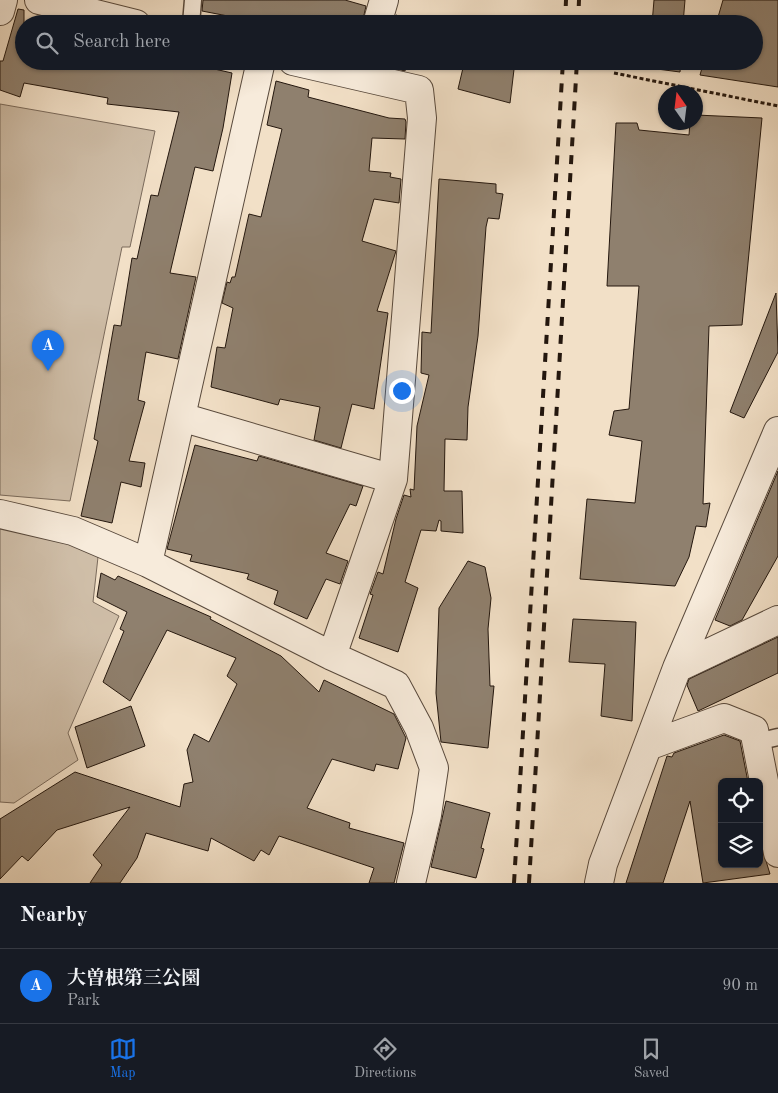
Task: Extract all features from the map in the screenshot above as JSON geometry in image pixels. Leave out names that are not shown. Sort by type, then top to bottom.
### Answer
[{"type":"street","points":[[0,11],[4,0]]},
{"type":"street","points":[[39,0],[100,15]]},
{"type":"street","points":[[380,15],[384,0]]},
{"type":"street","points":[[148,563],[259,70]]},
{"type":"street","points":[[332,656],[392,479],[422,118],[419,90],[367,70]]},
{"type":"street","points":[[181,417],[392,479]]},
{"type":"street","points":[[599,883],[604,864],[677,668],[778,431]]},
{"type":"street","points":[[0,514],[73,531],[148,563],[332,656],[396,685],[419,728],[434,768],[427,814],[410,883]]},
{"type":"street","points":[[677,668],[778,620]]},
{"type":"street","points":[[648,746],[724,718],[754,730],[767,739],[778,852]]},
{"type":"lane","points":[[192,15],[193,0]]},
{"type":"path","points":[[614,72],[778,106]]},
{"type":"shaded area","points":[[0,104],[155,131],[130,247],[122,247],[70,501],[0,495]]},
{"type":"shaded area","points":[[0,522],[72,541],[98,557],[93,602],[119,616],[68,733],[78,760],[14,803],[0,802]]},
{"type":"building","points":[[203,0],[345,0],[366,6],[364,15],[223,15],[202,11]]},
{"type":"building","points":[[654,0],[685,0],[684,15],[653,15]]},
{"type":"building","points":[[723,0],[778,0],[778,87],[700,75],[701,70],[763,70],[763,15],[719,15]]},
{"type":"building","points":[[18,9],[24,10],[24,15],[16,15]]},
{"type":"building","points":[[15,19],[15,70],[219,70],[232,73],[223,128],[213,171],[195,167],[170,273],[196,277],[178,359],[146,352],[138,400],[145,402],[129,461],[145,463],[141,487],[121,482],[112,523],[81,516],[98,441],[94,439],[114,325],[121,326],[132,258],[137,259],[151,195],[158,196],[179,112],[107,104],[108,98],[24,83],[20,97],[0,90],[0,61],[3,61]]},
{"type":"building","points":[[463,70],[514,70],[510,103],[458,89]]},
{"type":"building","points":[[276,81],[309,90],[308,97],[389,118],[405,119],[406,122],[405,139],[372,138],[369,171],[391,173],[390,177],[401,179],[399,203],[374,199],[362,241],[396,251],[377,311],[388,313],[374,409],[352,404],[341,448],[314,440],[320,407],[280,399],[278,405],[211,387],[217,347],[225,348],[233,308],[222,303],[227,282],[230,283],[232,277],[235,277],[249,214],[261,217],[282,129],[267,125]]},
{"type":"building","points":[[703,115],[762,118],[742,325],[709,326],[703,504],[710,503],[706,527],[696,526],[689,557],[675,586],[580,579],[587,499],[635,503],[642,441],[609,435],[614,411],[629,409],[639,286],[607,286],[616,123],[637,123],[639,130],[689,135],[689,130],[703,130]]},
{"type":"building","points":[[439,179],[496,184],[496,193],[503,194],[499,219],[488,218],[486,227],[478,336],[468,407],[467,440],[445,439],[444,491],[462,491],[463,533],[441,531],[441,521],[439,520],[436,531],[421,530],[405,582],[418,588],[398,652],[359,638],[373,595],[370,594],[378,572],[383,574],[396,519],[404,495],[411,497],[410,489],[414,490],[417,426],[429,375],[421,373],[422,332],[431,333]]},
{"type":"building","points":[[776,293],[778,352],[744,418],[730,412]]},
{"type":"building","points":[[195,445],[257,461],[259,456],[363,486],[356,506],[350,504],[326,553],[348,561],[340,584],[326,579],[307,619],[274,604],[278,591],[247,579],[249,574],[190,561],[192,555],[167,549]]},
{"type":"building","points":[[778,471],[778,556],[742,620],[730,626],[715,620]]},
{"type":"building","points":[[468,561],[485,567],[491,598],[488,629],[490,686],[494,686],[488,748],[441,742],[436,693],[439,608]]},
{"type":"building","points":[[101,573],[115,580],[118,576],[211,617],[210,619],[281,656],[319,692],[324,680],[394,714],[406,738],[398,769],[376,764],[374,771],[332,759],[307,808],[350,823],[349,828],[404,843],[394,883],[369,883],[374,868],[279,836],[269,855],[261,850],[254,861],[211,838],[208,851],[146,833],[137,858],[120,883],[90,883],[102,865],[93,855],[130,807],[57,830],[28,861],[22,856],[0,879],[0,819],[75,772],[180,807],[184,784],[193,782],[187,750],[194,734],[209,742],[237,684],[227,676],[236,658],[167,630],[130,701],[103,682],[124,631],[120,629],[127,612],[97,597]]},
{"type":"building","points":[[573,619],[636,622],[632,721],[601,716],[605,664],[569,662]]},
{"type":"building","points":[[778,637],[778,673],[698,711],[687,685],[689,679]]},
{"type":"building","points":[[131,706],[145,746],[87,768],[75,727]]},
{"type":"building","points":[[724,735],[740,741],[747,778],[718,778],[718,868],[763,868],[763,851],[770,874],[703,883],[690,801],[663,883],[626,883],[667,756],[672,757],[674,753]]},
{"type":"building","points":[[446,801],[490,813],[481,848],[484,849],[476,878],[431,867]]},
{"type":"railway","points":[[565,15],[566,0]]},
{"type":"railway","points":[[578,15],[579,0]]},
{"type":"railway","points":[[514,883],[562,70]]},
{"type":"railway","points":[[529,883],[576,70]]},
{"type":"place","name":"大曽根第三公園","points":[[48,371]]}]
